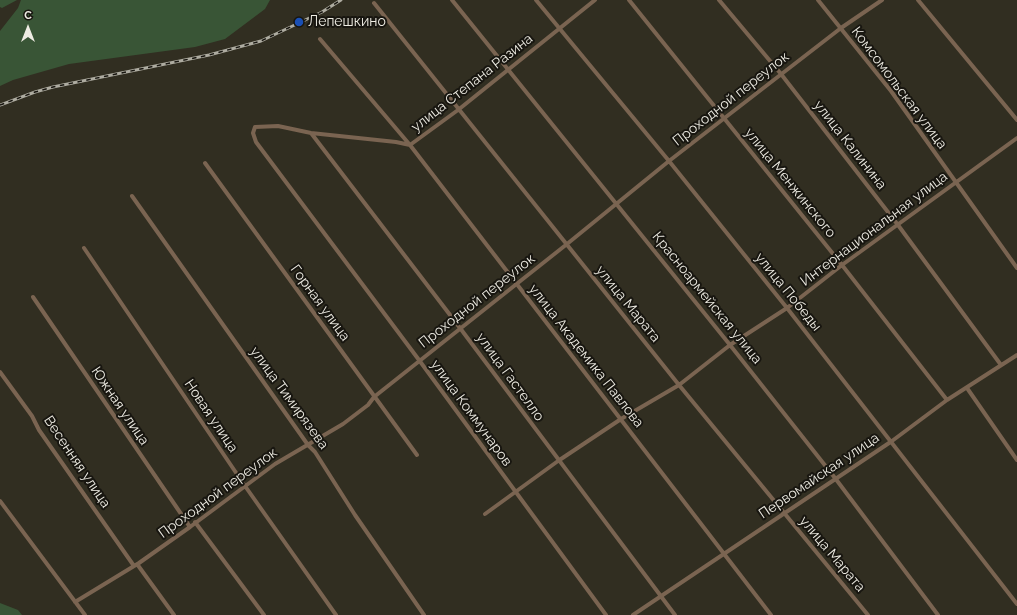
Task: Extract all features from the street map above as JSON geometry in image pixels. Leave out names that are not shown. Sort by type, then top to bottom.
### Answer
[{"type":"street","name":"Красноармейская улица","points":[[452,0],[509,69],[836,478],[938,615]]},
{"type":"street","name":"улица Победы","points":[[536,0],[669,161],[787,308],[892,441],[1017,604]]},
{"type":"street","name":"улица Степана Разина","points":[[255,127],[278,126],[311,133],[396,142],[410,145],[458,110],[595,0]]},
{"type":"street","name":"улица Менжинского","points":[[629,0],[842,265],[947,400]]},
{"type":"street","name":"улица Калинина","points":[[719,0],[782,74],[898,225],[1001,366]]},
{"type":"street","name":"Комсомольская улица","points":[[818,0],[891,91],[1017,268]]},
{"type":"street","name":"Проходной переулок","points":[[76,602],[136,565],[275,464],[343,424],[368,405],[374,396],[517,284],[669,161],[841,28],[882,0]]},
{"type":"street","points":[[918,0],[1017,120]]},
{"type":"street","name":"улица Марата","points":[[374,3],[678,385],[868,615]]},
{"type":"street","name":"улица Академика Павлова","points":[[320,39],[410,145],[771,615]]},
{"type":"street","name":"улица Коммунаров","points":[[255,127],[253,133],[256,142],[419,360],[606,615]]},
{"type":"street","name":"улица Гастелло","points":[[311,133],[460,328],[674,615]]},
{"type":"street","name":"Интернациональная улица","points":[[485,514],[558,461],[621,419],[678,385],[730,345],[787,308],[842,265],[1017,138]]},
{"type":"street","name":"Горная улица","points":[[206,163],[417,455]]},
{"type":"street","name":"улица Тимирязева","points":[[132,196],[308,445],[315,452],[355,515],[424,615]]},
{"type":"street","name":"Новая улица","points":[[84,248],[245,486],[336,615]]},
{"type":"street","name":"Южная улица","points":[[33,297],[190,527]]},
{"type":"street","name":"Первомайская улица","points":[[633,615],[892,441],[947,400],[1017,355]]},
{"type":"street","name":"Весенняя улица","points":[[0,372],[32,416],[39,430],[136,565],[174,615]]},
{"type":"street","points":[[967,388],[1017,460]]},
{"type":"street","points":[[0,501],[85,615]]},
{"type":"street","points":[[195,522],[264,615]]},
{"type":"green space","points":[[0,0],[17,0],[2,8],[0,7]]},
{"type":"green space","points":[[21,0],[270,0],[265,9],[225,39],[195,47],[69,64],[13,80],[0,86],[0,31],[18,8]]},
{"type":"green space","points":[[0,603],[18,610],[22,615],[0,615]]},
{"type":"railway","points":[[0,105],[53,87],[209,55],[261,41],[322,12],[341,0]]},
{"type":"place","name":"Лепешкино","points":[[299,22]]}]
